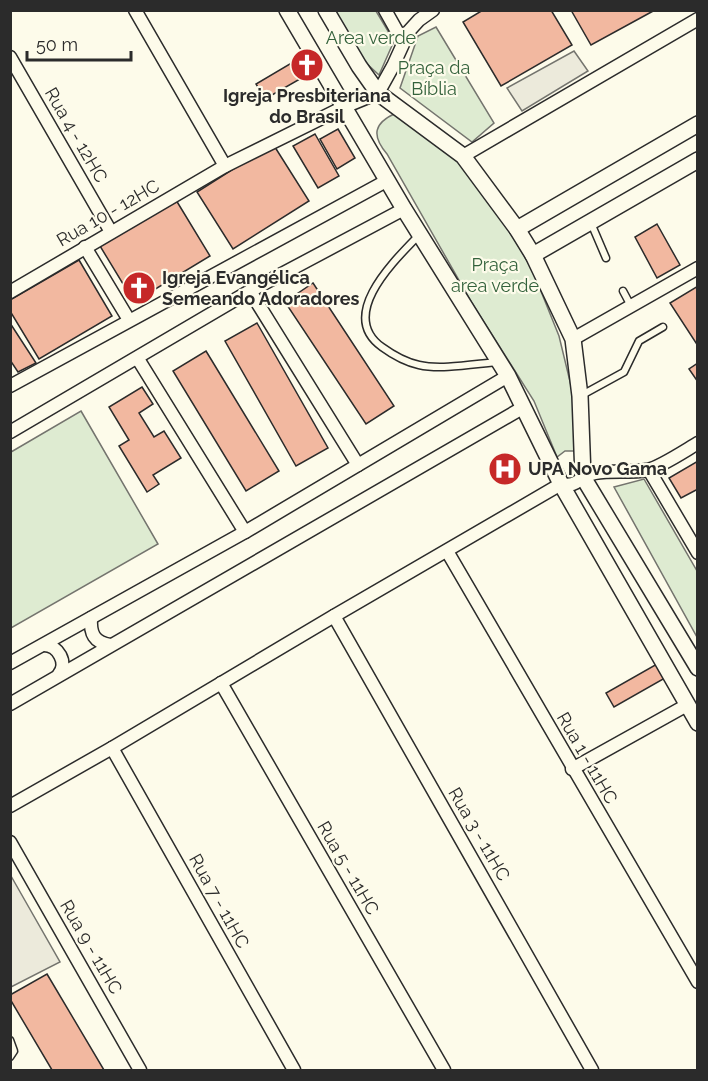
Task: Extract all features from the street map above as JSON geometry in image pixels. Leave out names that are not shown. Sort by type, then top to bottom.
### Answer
[{"type":"street","points":[[135,10],[225,166]]},
{"type":"street","points":[[288,10],[404,209],[508,376],[561,484],[698,723]]},
{"type":"street","points":[[326,10],[378,93],[463,156],[517,229],[533,255],[573,339],[580,396],[584,477],[698,668]]},
{"type":"street","points":[[385,10],[403,42]]},
{"type":"street","points":[[378,93],[403,42],[416,23],[433,10]]},
{"type":"street","points":[[463,156],[698,19]]},
{"type":"street","name":"Rua 4 - 12HC","points":[[10,57],[111,232]]},
{"type":"street","name":"Rua 10 - 12HC","points":[[10,292],[225,166],[344,107],[378,93]]},
{"type":"street","points":[[517,229],[698,124]]},
{"type":"street","points":[[533,255],[698,160]]},
{"type":"street","points":[[10,386],[388,180]]},
{"type":"street","points":[[10,432],[138,359],[250,291],[404,209]]},
{"type":"street","points":[[84,247],[129,320]]},
{"type":"street","points":[[573,339],[698,268]]},
{"type":"street","points":[[250,291],[358,465]]},
{"type":"street","points":[[138,359],[245,532]]},
{"type":"street","points":[[10,663],[245,532],[508,376]]},
{"type":"street","points":[[10,704],[524,407]]},
{"type":"street","points":[[10,806],[561,484],[573,485],[584,477],[607,472],[649,470],[698,443]]},
{"type":"street","points":[[649,470],[698,553]]},
{"type":"street","name":"Rua 1 - 11HC","points":[[447,551],[698,982]]},
{"type":"street","name":"Rua 3 - 11HC","points":[[334,616],[592,1071]]},
{"type":"street","points":[[91,618],[92,634],[95,639],[110,645]]},
{"type":"street","points":[[44,645],[52,647],[61,657],[64,663],[59,674]]},
{"type":"street","name":"Rua 5 - 11HC","points":[[221,683],[444,1071]]},
{"type":"street","points":[[572,768],[687,705]]},
{"type":"street","name":"Rua 7 - 11HC","points":[[112,748],[294,1071]]},
{"type":"street","name":"Rua 9 - 11HC","points":[[10,842],[140,1071]]},
{"type":"lane","points":[[591,222],[606,258]]},
{"type":"lane","points":[[420,234],[385,270],[370,296],[364,323],[372,340],[396,357],[420,366],[498,362]]},
{"type":"lane","points":[[623,291],[631,306]]},
{"type":"lane","points":[[580,396],[624,372],[639,341],[663,327]]},
{"type":"lane","points":[[10,1040],[14,1051],[10,1058]]},
{"type":"green space","name":"Area verde","points":[[334,11],[376,11],[394,41],[379,75],[365,62]]},
{"type":"green space","name":"Praça da Bíblia","points":[[436,27],[494,123],[472,142],[400,88],[418,36]]},
{"type":"green space","name":"Praça area verde","points":[[396,113],[461,164],[493,203],[532,269],[559,336],[574,398],[575,451],[565,451],[557,457],[534,401],[472,303],[382,147],[377,135],[379,125]]},
{"type":"green space","points":[[81,411],[158,544],[11,628],[11,452]]},
{"type":"green space","points":[[644,479],[697,571],[697,637],[614,487]]},
{"type":"shaded area","points":[[574,51],[588,71],[522,111],[507,88]]},
{"type":"shaded area","points":[[11,876],[60,962],[10,987]]},
{"type":"building","points":[[483,10],[551,10],[572,45],[501,86],[463,22]]},
{"type":"building","points":[[571,10],[655,10],[591,45]]},
{"type":"building","points":[[305,55],[314,71],[265,99],[256,84]]},
{"type":"building","points":[[338,129],[355,158],[337,169],[320,139]]},
{"type":"building","points":[[315,134],[339,176],[318,188],[293,146]]},
{"type":"building","points":[[273,144],[309,201],[233,249],[197,192]]},
{"type":"building","points":[[176,200],[210,256],[134,302],[100,246]]},
{"type":"building","points":[[657,224],[680,265],[657,278],[635,237]]},
{"type":"building","points":[[79,260],[112,316],[39,359],[10,311],[10,300]]},
{"type":"building","points":[[313,283],[394,406],[366,424],[285,302]]},
{"type":"building","points":[[698,286],[698,346],[670,303]]},
{"type":"building","points":[[10,323],[36,363],[18,372],[10,360]]},
{"type":"building","points":[[257,323],[328,448],[296,466],[225,341]]},
{"type":"building","points":[[206,351],[279,471],[246,491],[173,371]]},
{"type":"building","points":[[698,363],[698,382],[689,369]]},
{"type":"building","points":[[142,387],[153,404],[139,413],[154,437],[164,431],[181,458],[153,475],[159,484],[147,492],[119,446],[129,440],[109,407]]},
{"type":"building","points":[[698,461],[698,489],[681,498],[669,478]]},
{"type":"building","points":[[657,664],[665,678],[614,707],[606,693]]},
{"type":"building","points":[[47,974],[104,1070],[52,1070],[10,999],[10,995]]},
{"type":"place","name":"Igreja Presbiteriana do Brasil","points":[[307,65]]},
{"type":"place","name":"Igreja Evangélica Semeando Adoradores","points":[[139,288]]},
{"type":"place","name":"UPA Novo Gama","points":[[505,469]]}]
